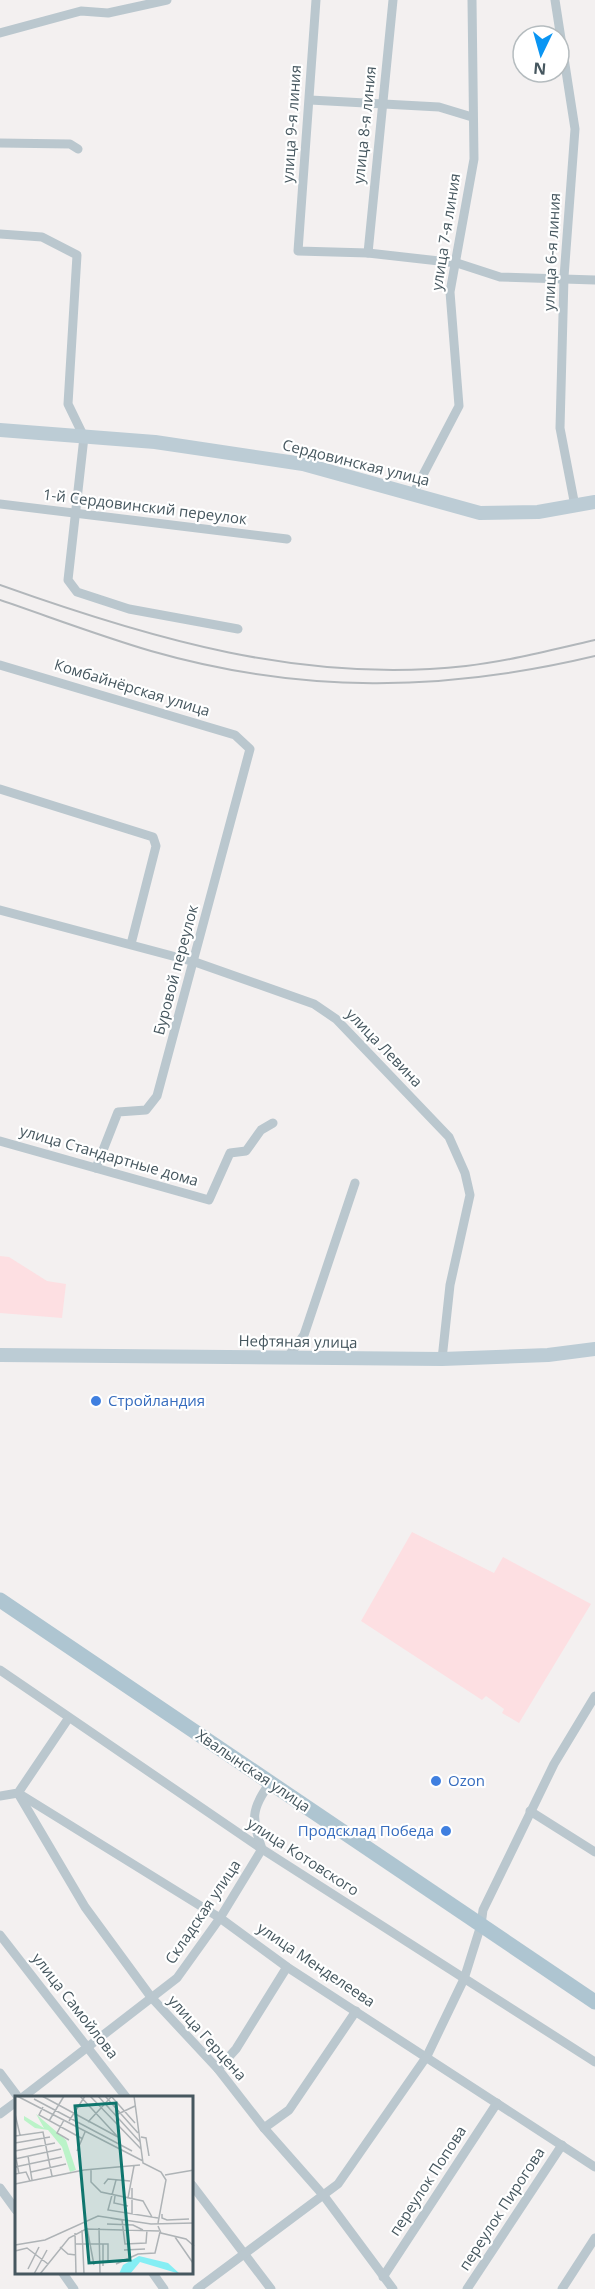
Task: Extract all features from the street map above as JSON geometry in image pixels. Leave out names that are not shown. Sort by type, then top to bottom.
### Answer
[{"type":"main road","name":"Хвалынская улица","points":[[0,1600],[595,2002]]},
{"type":"street","points":[[0,33],[81,11],[108,13],[167,0]]},
{"type":"street","name":"улица 9-я линия","points":[[316,0],[298,251],[368,253]]},
{"type":"street","name":"улица 8-я линия","points":[[368,253],[393,0]]},
{"type":"street","name":"улица 7-я линия","points":[[413,494],[459,406],[450,292],[474,159],[472,0]]},
{"type":"street","name":"улица 6-я линия","points":[[555,0],[575,129],[564,278],[560,428],[575,506]]},
{"type":"street","points":[[310,100],[439,107],[472,117]]},
{"type":"street","points":[[0,143],[70,144],[78,149]]},
{"type":"street","points":[[0,234],[42,237],[77,255],[68,404],[84,437],[68,580],[77,592],[129,609],[238,629]]},
{"type":"street","points":[[368,253],[457,263],[500,277],[595,280]]},
{"type":"street","name":"Сердовинская улица","points":[[0,430],[155,442],[303,464],[480,513],[538,512],[595,502]]},
{"type":"street","name":"1-й Сердовинский переулок","points":[[0,504],[287,539]]},
{"type":"street","name":"Комбайнёрская улица","points":[[0,665],[235,735],[250,749]]},
{"type":"street","name":"Буровой переулок","points":[[96,1168],[118,1112],[146,1110],[157,1096],[195,962],[250,749]]},
{"type":"street","points":[[0,789],[153,837],[156,846],[130,944]]},
{"type":"street","name":"улица Левина","points":[[0,910],[195,962],[303,999],[328,1014],[449,1137],[465,1173],[470,1195],[450,1285],[442,1359]]},
{"type":"street","name":"улица Стандартные дома","points":[[0,1141],[209,1200],[230,1153],[246,1151],[261,1130],[273,1123]]},
{"type":"street","points":[[287,1358],[304,1335],[355,1183]]},
{"type":"street","name":"Нефтяная улица","points":[[0,1355],[442,1359],[595,1350]]},
{"type":"street","name":"улица Котовского","points":[[0,1670],[68,1719],[262,1849],[595,2062]]},
{"type":"street","points":[[197,2289],[338,2184],[427,2056],[464,1979],[482,1925],[483,1910],[554,1764],[595,1696]]},
{"type":"street","points":[[0,1796],[18,1793],[68,1719]]},
{"type":"street","points":[[262,1849],[253,1821],[257,1806],[270,1783]]},
{"type":"street","name":"улица Менделеева","points":[[18,1793],[220,1918],[287,1966],[595,2168]]},
{"type":"street","name":"улица Герцена","points":[[18,1793],[85,1907],[151,1997],[218,2069],[264,2128],[324,2196],[393,2289]]},
{"type":"street","points":[[530,1811],[595,1852]]},
{"type":"street","name":"Складская улица","points":[[21,2096],[177,1977],[220,1918],[262,1849]]},
{"type":"street","name":"улица Самойлова","points":[[0,1935],[125,2096]]},
{"type":"street","points":[[218,2069],[236,2049],[287,1966]]},
{"type":"street","points":[[264,2128],[289,2110],[356,2011]]},
{"type":"street","points":[[0,2073],[19,2096]]},
{"type":"street","points":[[0,2114],[15,2103]]},
{"type":"street","name":"переулок Попова","points":[[383,2277],[497,2103]]},
{"type":"street","name":"переулок Пирогова","points":[[466,2289],[561,2145]]},
{"type":"street","points":[[0,2188],[15,2209]]},
{"type":"street","points":[[194,2188],[271,2289]]},
{"type":"street","points":[[562,2289],[595,2238]]},
{"type":"street","points":[[63,2274],[74,2289]]},
{"type":"street","points":[[153,2274],[164,2289]]},
{"type":"shaded area","points":[[0,1256],[9,1257],[47,1281],[66,1284],[62,1318],[0,1313]]},
{"type":"shaded area","points":[[412,1532],[494,1573],[503,1557],[591,1604],[519,1723],[502,1713],[504,1709],[486,1696],[482,1700],[361,1621]]},
{"type":"railway","points":[[0,585],[57,605],[171,639],[287,663],[346,669],[406,670],[466,666],[595,640]]},
{"type":"railway","points":[[0,600],[151,651],[207,665],[262,675],[318,681],[428,682],[539,668],[595,656]]},
{"type":"place","name":"Стройландия","points":[[96,1401]]},
{"type":"place","name":"Ozon","points":[[436,1781]]},
{"type":"place","name":"Продсклад Победа","points":[[446,1831]]}]
